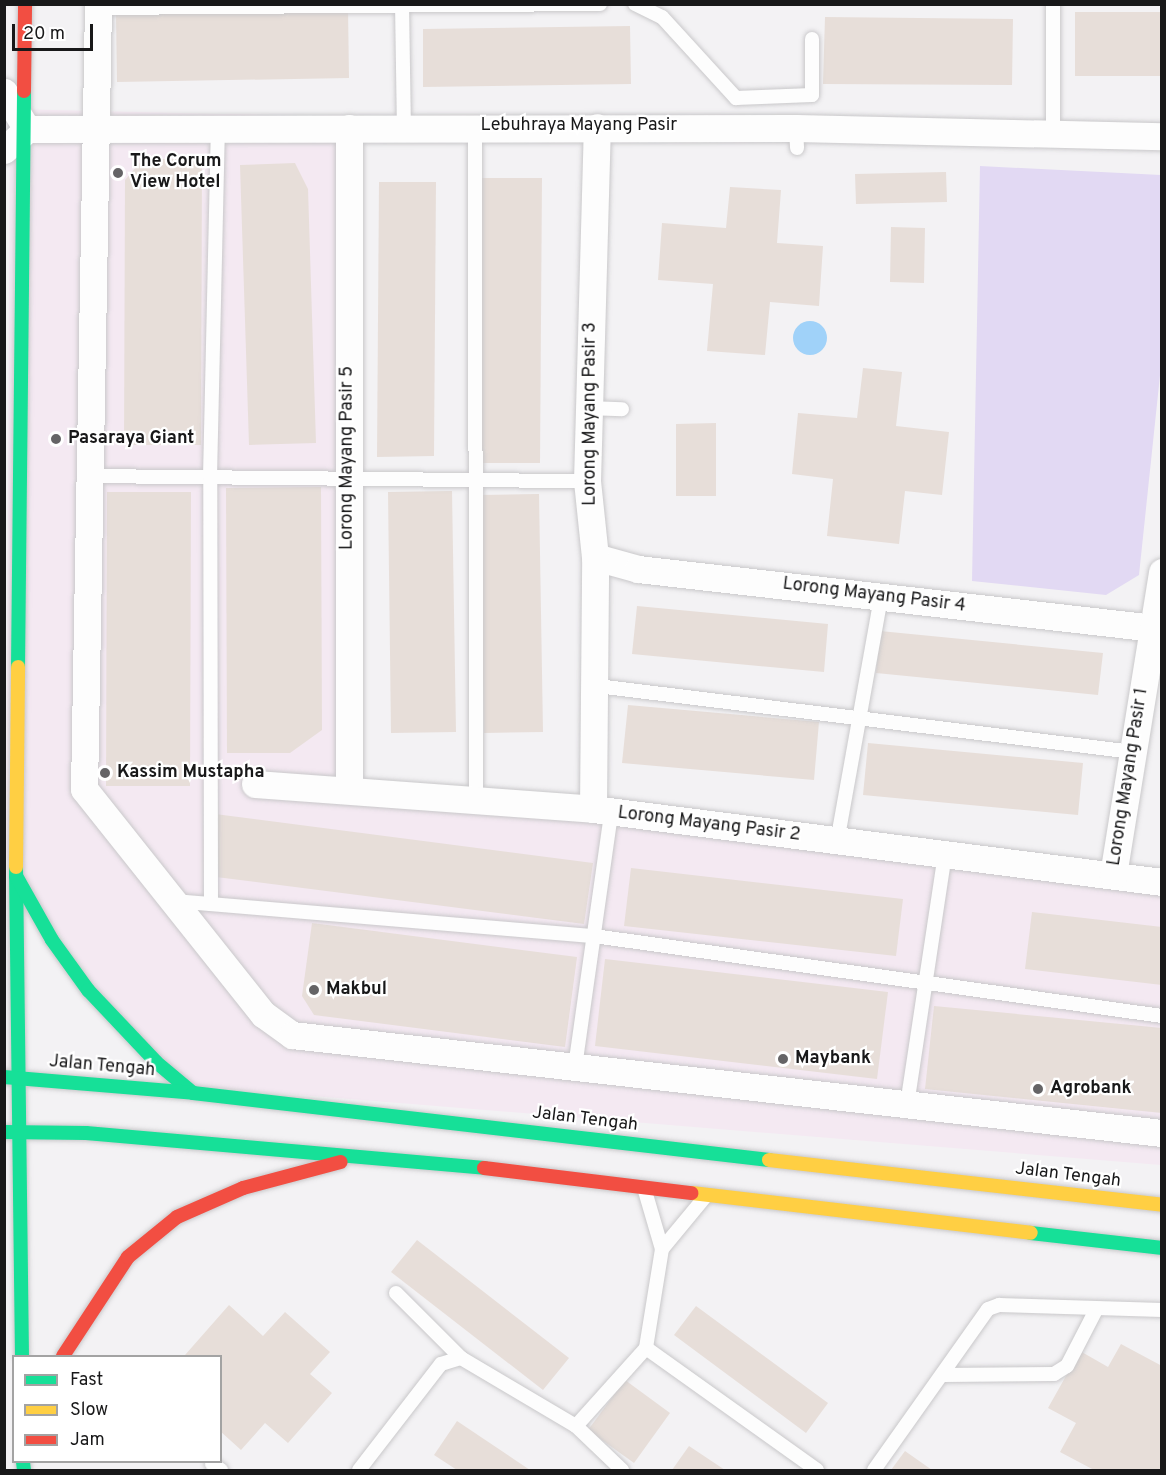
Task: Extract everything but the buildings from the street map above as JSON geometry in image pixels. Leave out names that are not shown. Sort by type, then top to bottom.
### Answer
[{"type":"main road","points":[[22,1355],[22,1130],[16,876],[27,129],[25,4]]},
{"type":"main road","points":[[16,876],[52,940],[88,990],[156,1062],[194,1093]]},
{"type":"main road","name":"Jalan Tengah","points":[[4,1077],[194,1093],[1161,1205]]},
{"type":"main road","points":[[4,1132],[22,1130],[372,1155],[645,1191],[1161,1248]]},
{"type":"main road","points":[[64,1355],[128,1257],[177,1217],[243,1188],[372,1155]]},
{"type":"street","points":[[98,6],[84,789],[170,901],[263,1014],[292,1035],[1161,1133]]},
{"type":"street","points":[[4,92],[27,129],[4,150]]},
{"type":"street","name":"Lebuhraya Mayang Pasir","points":[[27,129],[94,131],[475,126],[597,127],[797,138],[1053,132],[1161,136]]},
{"type":"street","name":"Lorong Mayang Pasir 3","points":[[597,127],[587,482],[595,557],[602,811]]},
{"type":"street","name":"Lorong Mayang Pasir 5","points":[[349,128],[347,477],[349,788]]},
{"type":"street","name":"Lorong Mayang Pasir 4","points":[[595,557],[638,569],[1154,628]]},
{"type":"street","name":"Lorong Mayang Pasir 1","points":[[1113,875],[1154,628],[1161,572]]},
{"type":"street","name":"Lorong Mayang Pasir 2","points":[[255,784],[349,788],[602,811],[1161,882]]},
{"type":"lane","points":[[98,6],[600,4]]},
{"type":"lane","points":[[1053,4],[1053,132]]},
{"type":"lane","points":[[639,5],[662,17],[736,98],[812,95],[812,39]]},
{"type":"lane","points":[[402,6],[404,126]]},
{"type":"lane","points":[[475,126],[476,798]]},
{"type":"lane","points":[[211,904],[210,477],[218,129]]},
{"type":"lane","points":[[588,408],[622,409]]},
{"type":"lane","points":[[88,476],[347,477],[587,482]]},
{"type":"lane","points":[[837,842],[861,720],[881,597]]},
{"type":"lane","points":[[597,686],[1133,752]]},
{"type":"lane","points":[[575,1067],[594,936],[602,811]]},
{"type":"lane","points":[[907,1105],[945,855]]},
{"type":"lane","points":[[170,901],[594,936],[1161,1016]]},
{"type":"lane","points":[[576,1426],[646,1348],[662,1249],[645,1191]]},
{"type":"lane","points":[[662,1249],[705,1197]]},
{"type":"lane","points":[[396,1293],[461,1358],[576,1426],[622,1470]]},
{"type":"lane","points":[[874,1470],[988,1309],[999,1305],[1161,1311]]},
{"type":"lane","points":[[943,1375],[1054,1374],[1066,1366],[1097,1308]]},
{"type":"lane","points":[[646,1348],[817,1470]]},
{"type":"lane","points":[[359,1470],[441,1364],[461,1358]]},
{"type":"shaded area","points":[[10,109],[345,117],[343,776],[1161,874],[1161,1165],[166,1084],[6,858]]},
{"type":"shaded area","points":[[980,166],[1161,175],[1161,366],[1139,575],[1106,595],[972,581]]},
{"type":"water","points":[[810,321],[822,326],[827,338],[822,350],[810,355],[798,350],[793,338],[798,326]]},
{"type":"traffic: fast","points":[[18,667],[24,91]]},
{"type":"traffic: fast","points":[[16,867],[22,1355]]},
{"type":"traffic: fast","points":[[16,876],[52,940],[88,990],[156,1062],[193,1093]]},
{"type":"traffic: fast","points":[[4,1077],[193,1093],[769,1160]]},
{"type":"traffic: fast","points":[[4,1132],[86,1133],[484,1168]]},
{"type":"traffic: fast","points":[[1031,1233],[1162,1248]]},
{"type":"traffic: fast","points":[[23,1463],[24,1470]]},
{"type":"traffic: slow","points":[[16,867],[18,667]]},
{"type":"traffic: slow","points":[[769,1160],[1162,1205]]},
{"type":"traffic: slow","points":[[692,1193],[1031,1233]]},
{"type":"traffic: jam","points":[[24,91],[25,4]]},
{"type":"traffic: jam","points":[[64,1355],[128,1257],[177,1217],[243,1188],[341,1162]]},
{"type":"traffic: jam","points":[[484,1168],[692,1193]]},
{"type":"place","name":"The Corum View Hotel","points":[[118,173]]},
{"type":"place","name":"Pasaraya Giant","points":[[56,439]]},
{"type":"place","name":"Kassim Mustapha","points":[[105,773]]},
{"type":"place","name":"Makbul","points":[[314,990]]},
{"type":"place","name":"Maybank","points":[[783,1059]]},
{"type":"place","name":"Agrobank","points":[[1038,1089]]}]
